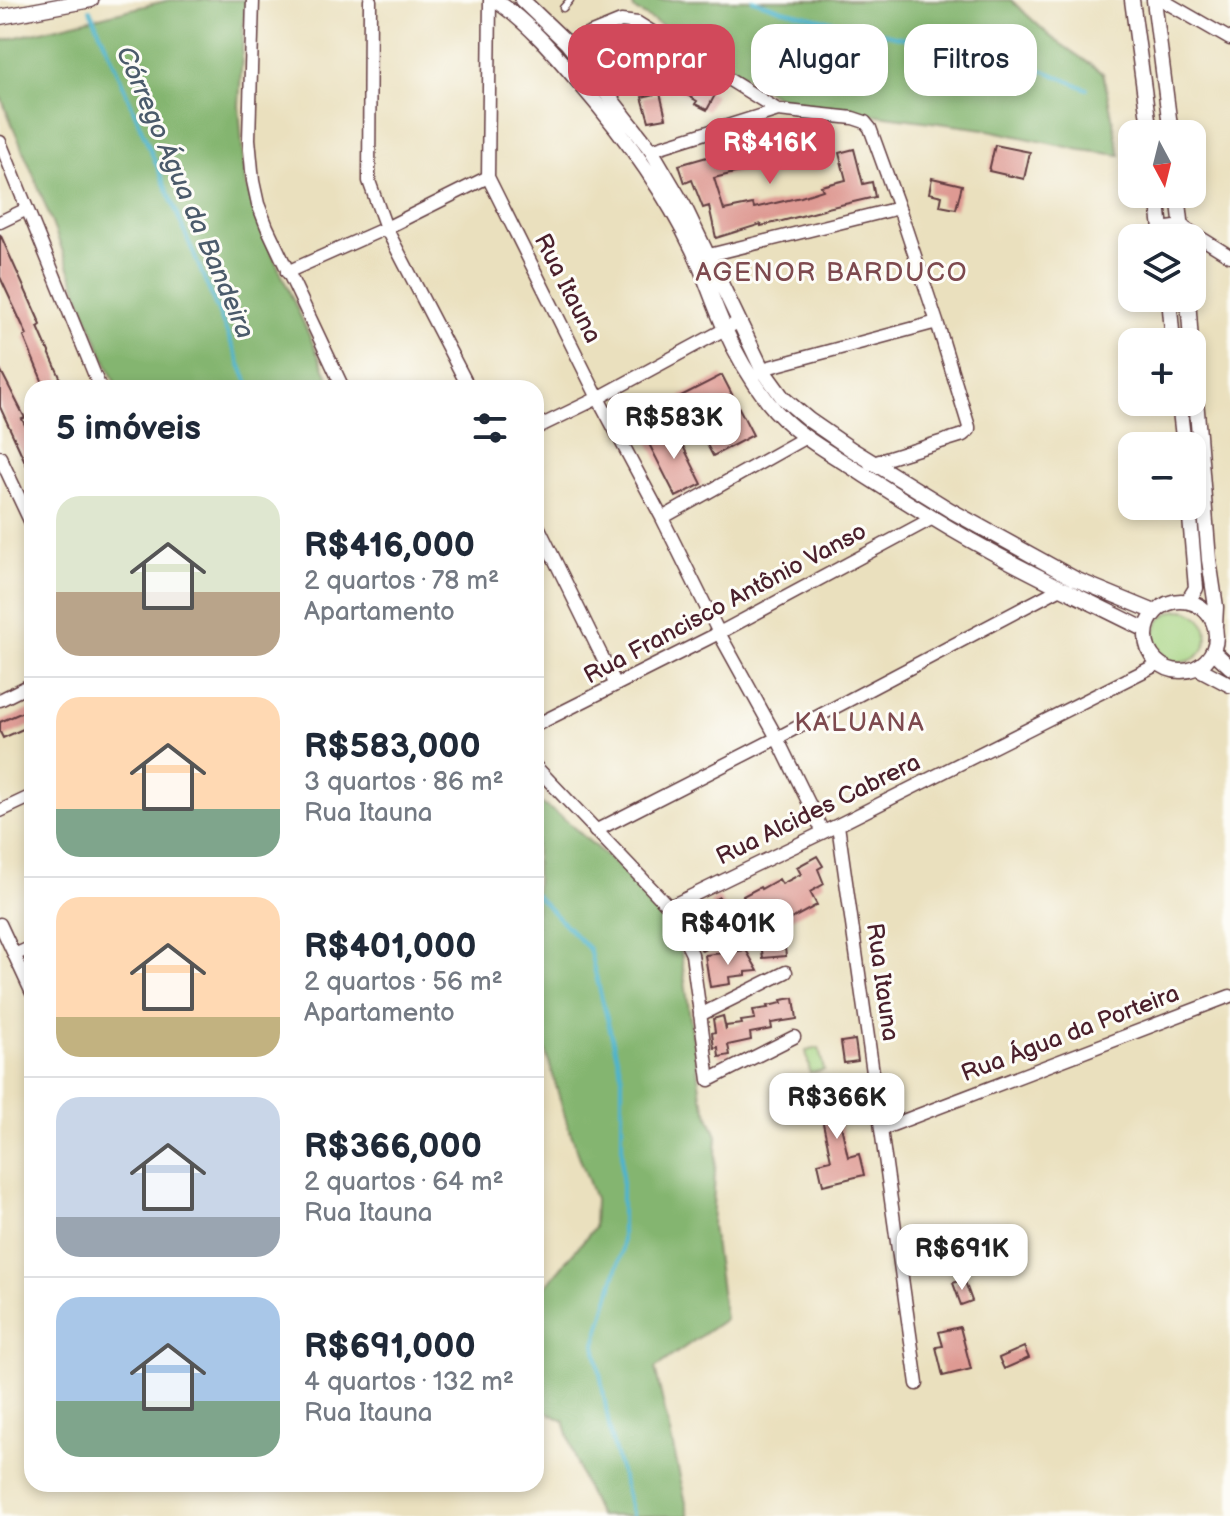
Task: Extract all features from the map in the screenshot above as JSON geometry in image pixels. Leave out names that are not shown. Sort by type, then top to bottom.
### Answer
[{"type":"street","points":[[0,17],[91,0]]},
{"type":"street","points":[[253,0],[250,162],[258,204],[339,380]]},
{"type":"street","points":[[370,0],[369,181],[386,228],[465,380]]},
{"type":"street","points":[[492,0],[519,18],[553,51],[642,160],[668,201],[731,325],[775,388],[797,410],[873,463],[950,510],[1075,579],[1155,612]]},
{"type":"street","name":"Rua Itauna","points":[[492,0],[488,177],[598,398],[719,633],[777,738],[823,832]]},
{"type":"street","points":[[522,0],[567,43],[651,150],[709,255],[739,358],[777,413],[806,437],[933,518],[1146,630]]},
{"type":"street","points":[[1132,0],[1148,120]]},
{"type":"street","points":[[1154,0],[1169,120]]},
{"type":"street","points":[[1162,0],[1230,39]]},
{"type":"street","points":[[567,43],[621,21],[638,23],[778,110]]},
{"type":"street","points":[[651,150],[778,110],[853,118],[865,122],[873,133],[937,322],[969,430],[963,435],[856,470]]},
{"type":"street","points":[[0,142],[97,380]]},
{"type":"street","points":[[287,272],[386,228],[488,177]]},
{"type":"street","points":[[709,255],[899,208]]},
{"type":"street","points":[[0,222],[27,209]]},
{"type":"street","points":[[1206,244],[1230,256]]},
{"type":"street","points":[[762,369],[937,322]]},
{"type":"street","points":[[544,424],[731,325]]},
{"type":"street","points":[[1197,416],[1209,560],[1216,607],[1216,640],[1209,658],[1198,668],[1180,672],[1169,670],[1150,655],[1146,630],[1155,612],[1165,605],[1188,601],[1207,612],[1215,626]]},
{"type":"street","points":[[662,518],[806,437]]},
{"type":"street","points":[[0,457],[24,508]]},
{"type":"street","name":"Rua Francisco Antônio Vanso","points":[[544,721],[719,633],[933,518]]},
{"type":"street","points":[[1188,601],[1196,588],[1190,520]]},
{"type":"street","points":[[544,538],[616,685]]},
{"type":"street","points":[[595,831],[1061,588]]},
{"type":"street","points":[[1213,651],[1230,667]]},
{"type":"street","name":"Rua Alcides Cabrera","points":[[669,907],[1158,664]]},
{"type":"street","points":[[1198,668],[1230,685]]},
{"type":"street","points":[[0,700],[24,688]]},
{"type":"street","points":[[544,776],[669,907],[692,954],[709,1080],[794,1037]]},
{"type":"street","points":[[0,811],[24,800]]},
{"type":"street","name":"Rua Itauna","points":[[838,825],[917,1384]]},
{"type":"street","points":[[0,924],[24,976]]},
{"type":"street","points":[[14,955],[24,951]]},
{"type":"street","points":[[700,1015],[786,972]]},
{"type":"street","name":"Rua Água da Porteira","points":[[882,1129],[1230,996]]},
{"type":"lane","points":[[563,8],[570,0]]},
{"type":"green space","points":[[169,0],[245,0],[239,106],[245,182],[261,229],[329,380],[114,380],[0,95],[0,41]]},
{"type":"green space","points":[[632,0],[1011,0],[1037,24],[904,24],[904,96],[1037,96],[1037,24],[1103,73],[1118,155],[984,129],[787,103],[776,96],[888,96],[888,24],[751,24],[751,80],[735,70],[735,24],[659,24],[634,9]]},
{"type":"green space","points":[[1181,610],[1199,618],[1207,636],[1199,654],[1181,662],[1163,654],[1155,636],[1163,618]]},
{"type":"green space","points":[[544,805],[562,817],[646,892],[681,953],[701,1096],[717,1136],[712,1226],[725,1319],[655,1368],[689,1516],[599,1516],[581,1477],[564,1421],[544,1411],[544,1287],[594,1228],[595,1199],[567,1123],[544,1045]]},
{"type":"green space","points":[[819,1048],[824,1070],[810,1073],[806,1051]]},
{"type":"building","points":[[661,96],[666,118],[649,121],[642,97]]},
{"type":"building","points":[[688,96],[714,96],[707,110],[695,104],[697,101]]},
{"type":"building","points":[[786,138],[787,142],[812,139],[815,151],[810,152],[811,156],[796,161],[795,158],[714,178],[724,210],[753,204],[754,208],[801,197],[823,190],[821,186],[846,180],[839,153],[854,149],[863,184],[872,182],[875,197],[716,238],[709,206],[703,208],[692,180],[685,183],[679,165],[742,147],[744,154],[772,145],[771,141]]},
{"type":"building","points":[[995,145],[1030,152],[1024,179],[989,171]]},
{"type":"building","points":[[932,178],[962,185],[956,209],[940,206],[942,196],[929,193]]},
{"type":"building","points":[[0,234],[41,325],[38,327],[61,380],[42,380],[24,337],[27,335],[0,277]]},
{"type":"building","points":[[0,369],[24,416],[24,460],[0,407]]},
{"type":"building","points":[[722,375],[753,435],[713,456],[681,396]]},
{"type":"building","points":[[673,426],[702,484],[676,497],[646,438]]},
{"type":"building","points":[[24,712],[24,729],[3,738],[0,722]]},
{"type":"building","points":[[817,856],[823,866],[818,869],[824,884],[810,892],[817,905],[782,924],[786,956],[763,958],[761,943],[769,942],[743,896],[779,879],[782,884],[801,874],[797,867]]},
{"type":"building","points":[[719,897],[736,932],[702,951],[688,925],[714,910],[710,902]]},
{"type":"building","points":[[746,950],[758,971],[729,977],[730,984],[710,987],[705,955]]},
{"type":"building","points":[[794,998],[797,1019],[771,1023],[772,1029],[750,1033],[751,1040],[728,1045],[730,1055],[719,1057],[718,1047],[714,1048],[713,1019],[723,1016],[726,1030],[726,1026],[755,1019],[753,1010]]},
{"type":"building","points":[[855,1040],[858,1061],[844,1063],[841,1042]]},
{"type":"building","points":[[841,1082],[846,1101],[836,1103],[848,1157],[859,1154],[864,1175],[823,1185],[818,1163],[831,1160],[821,1114],[827,1113],[820,1087]]},
{"type":"building","points":[[964,1279],[972,1301],[961,1305],[953,1283]]},
{"type":"building","points":[[960,1327],[971,1369],[943,1376],[936,1347],[943,1346],[939,1332]]},
{"type":"building","points":[[1024,1347],[1029,1358],[1004,1369],[999,1358]]},
{"type":"waterway","points":[[753,0],[783,10],[1045,71],[1087,89]]},
{"type":"waterway","name":"Córrego Água da Bandeira","points":[[90,10],[247,380]]},
{"type":"waterway","name":"Córrego Água da Bandeira","points":[[544,903],[589,949],[622,1076],[622,1251],[595,1344],[611,1437],[633,1516]]},
{"type":"district","name":"AGENOR BARDUCO","points":[[832,272]]},
{"type":"district","name":"KALUANA","points":[[860,722]]}]
